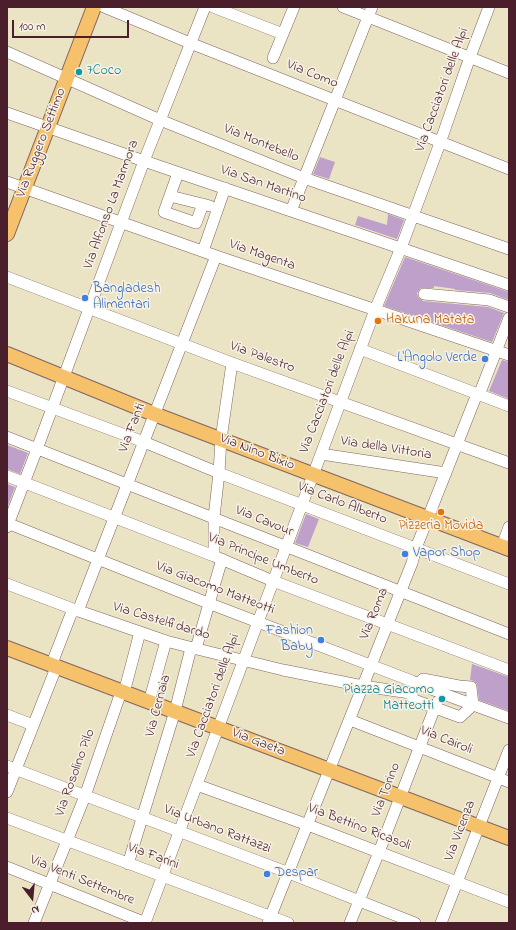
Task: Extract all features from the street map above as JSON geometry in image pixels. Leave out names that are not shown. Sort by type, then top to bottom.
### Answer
[{"type":"main road","name":"Via Ruggero Settimo","points":[[7,234],[94,7]]},
{"type":"main road","name":"Via Nino Bixio","points":[[7,354],[154,414],[506,547]]},
{"type":"main road","name":"Via Gaeta","points":[[7,648],[509,838]]},
{"type":"street","name":"Via Como","points":[[104,7],[190,43],[509,170]]},
{"type":"street","name":"Via Alfonso La Marmora","points":[[7,524],[37,450],[144,161],[204,7]]},
{"type":"street","points":[[213,7],[283,34]]},
{"type":"street","points":[[273,58],[294,7]]},
{"type":"street","points":[[343,7],[370,12],[470,57],[509,72]]},
{"type":"street","name":"Via Cacciatori delle Alpi","points":[[145,923],[360,349],[401,248],[489,7]]},
{"type":"street","points":[[291,211],[370,12]]},
{"type":"street","name":"Via Montebello","points":[[7,52],[160,120],[304,178],[509,249]]},
{"type":"street","name":"Via San Martino","points":[[7,113],[178,173],[509,285]]},
{"type":"street","points":[[178,173],[164,212],[196,223],[203,204]]},
{"type":"street","name":"Via Magenta","points":[[7,182],[216,256],[509,355]]},
{"type":"street","points":[[203,251],[225,188]]},
{"type":"street","points":[[170,196],[218,208]]},
{"type":"street","name":"Via Fanti","points":[[7,792],[11,767],[33,725],[54,673],[54,658],[99,560],[216,256]]},
{"type":"street","name":"Via Palestro","points":[[7,277],[232,363],[509,462]]},
{"type":"street","points":[[424,294],[489,300],[509,307]]},
{"type":"street","name":"Via Roma","points":[[270,920],[350,720],[370,665],[412,563],[416,548],[458,444],[474,399],[481,390],[509,318]]},
{"type":"street","points":[[360,349],[509,406]]},
{"type":"street","name":"Via Cernaia","points":[[128,864],[175,711],[190,652],[197,645],[218,557],[214,517],[221,439],[232,363]]},
{"type":"street","name":"Via Carlo Alberto","points":[[7,391],[144,442],[219,473],[509,584]]},
{"type":"street","name":"Via Cavour","points":[[7,437],[509,634]]},
{"type":"street","name":"Via della Vittoria","points":[[321,454],[446,473]]},
{"type":"street","name":"Via Principe Umberto","points":[[7,476],[218,557],[273,581],[509,670]]},
{"type":"street","name":"Via Giacomo Matteotti","points":[[7,524],[416,683],[422,679],[443,688]]},
{"type":"street","points":[[506,547],[509,527]]},
{"type":"street","name":"Via Castelfidardo","points":[[7,584],[166,641],[363,686],[404,692],[410,694],[414,700],[434,710]]},
{"type":"street","name":"Via Rosolino Pilo","points":[[34,923],[84,796],[120,695],[125,689],[140,632]]},
{"type":"street","points":[[149,702],[166,641]]},
{"type":"street","points":[[443,688],[471,687],[475,706]]},
{"type":"street","points":[[443,688],[475,706],[509,718]]},
{"type":"street","name":"Via Torino","points":[[350,923],[443,688]]},
{"type":"street","points":[[434,710],[460,717],[475,706]]},
{"type":"street","points":[[7,715],[33,725]]},
{"type":"street","name":"Via Cairoli","points":[[350,720],[509,782]]},
{"type":"street","name":"Via Vicenza","points":[[441,923],[509,750]]},
{"type":"street","name":"Via Urbano Rattazzi","points":[[11,767],[360,900],[415,923]]},
{"type":"street","name":"Via Bettino Ricasoli","points":[[197,785],[308,825],[509,902]]},
{"type":"street","name":"Via Farini","points":[[7,818],[163,877],[270,920],[288,923]]},
{"type":"street","name":"Via Venti Settembre","points":[[7,867],[145,923]]},
{"type":"building","points":[[320,157],[335,162],[329,179],[313,174]]},
{"type":"building","points":[[388,214],[404,220],[397,239],[355,225],[358,216],[387,225]]},
{"type":"building","points":[[405,257],[509,292],[509,300],[490,293],[455,290],[434,286],[434,288],[421,288],[417,293],[418,297],[423,301],[488,307],[504,313],[492,342],[384,306]]},
{"type":"building","points":[[502,360],[509,362],[509,399],[489,391]]},
{"type":"building","points":[[7,445],[28,453],[20,474],[7,469]]},
{"type":"building","points":[[7,484],[15,487],[7,508]]},
{"type":"building","points":[[306,514],[319,519],[308,547],[295,543]]},
{"type":"building","points":[[472,664],[509,677],[509,711],[479,700],[477,684],[470,680]]},
{"type":"place","name":"7Coco","points":[[79,72]]},
{"type":"place","name":"Bangladesh Alimentari","points":[[85,298]]},
{"type":"place","name":"Hakuna Matata","points":[[378,321]]},
{"type":"place","name":"L'Angolo Verde","points":[[485,359]]},
{"type":"place","name":"Pizzeria Movida","points":[[441,512]]},
{"type":"place","name":"Vapor Shop","points":[[405,554]]},
{"type":"place","name":"Fashion Baby","points":[[321,640]]},
{"type":"place","name":"Piazza Giacomo Matteotti","points":[[442,699]]},
{"type":"place","name":"Despar","points":[[267,874]]}]
